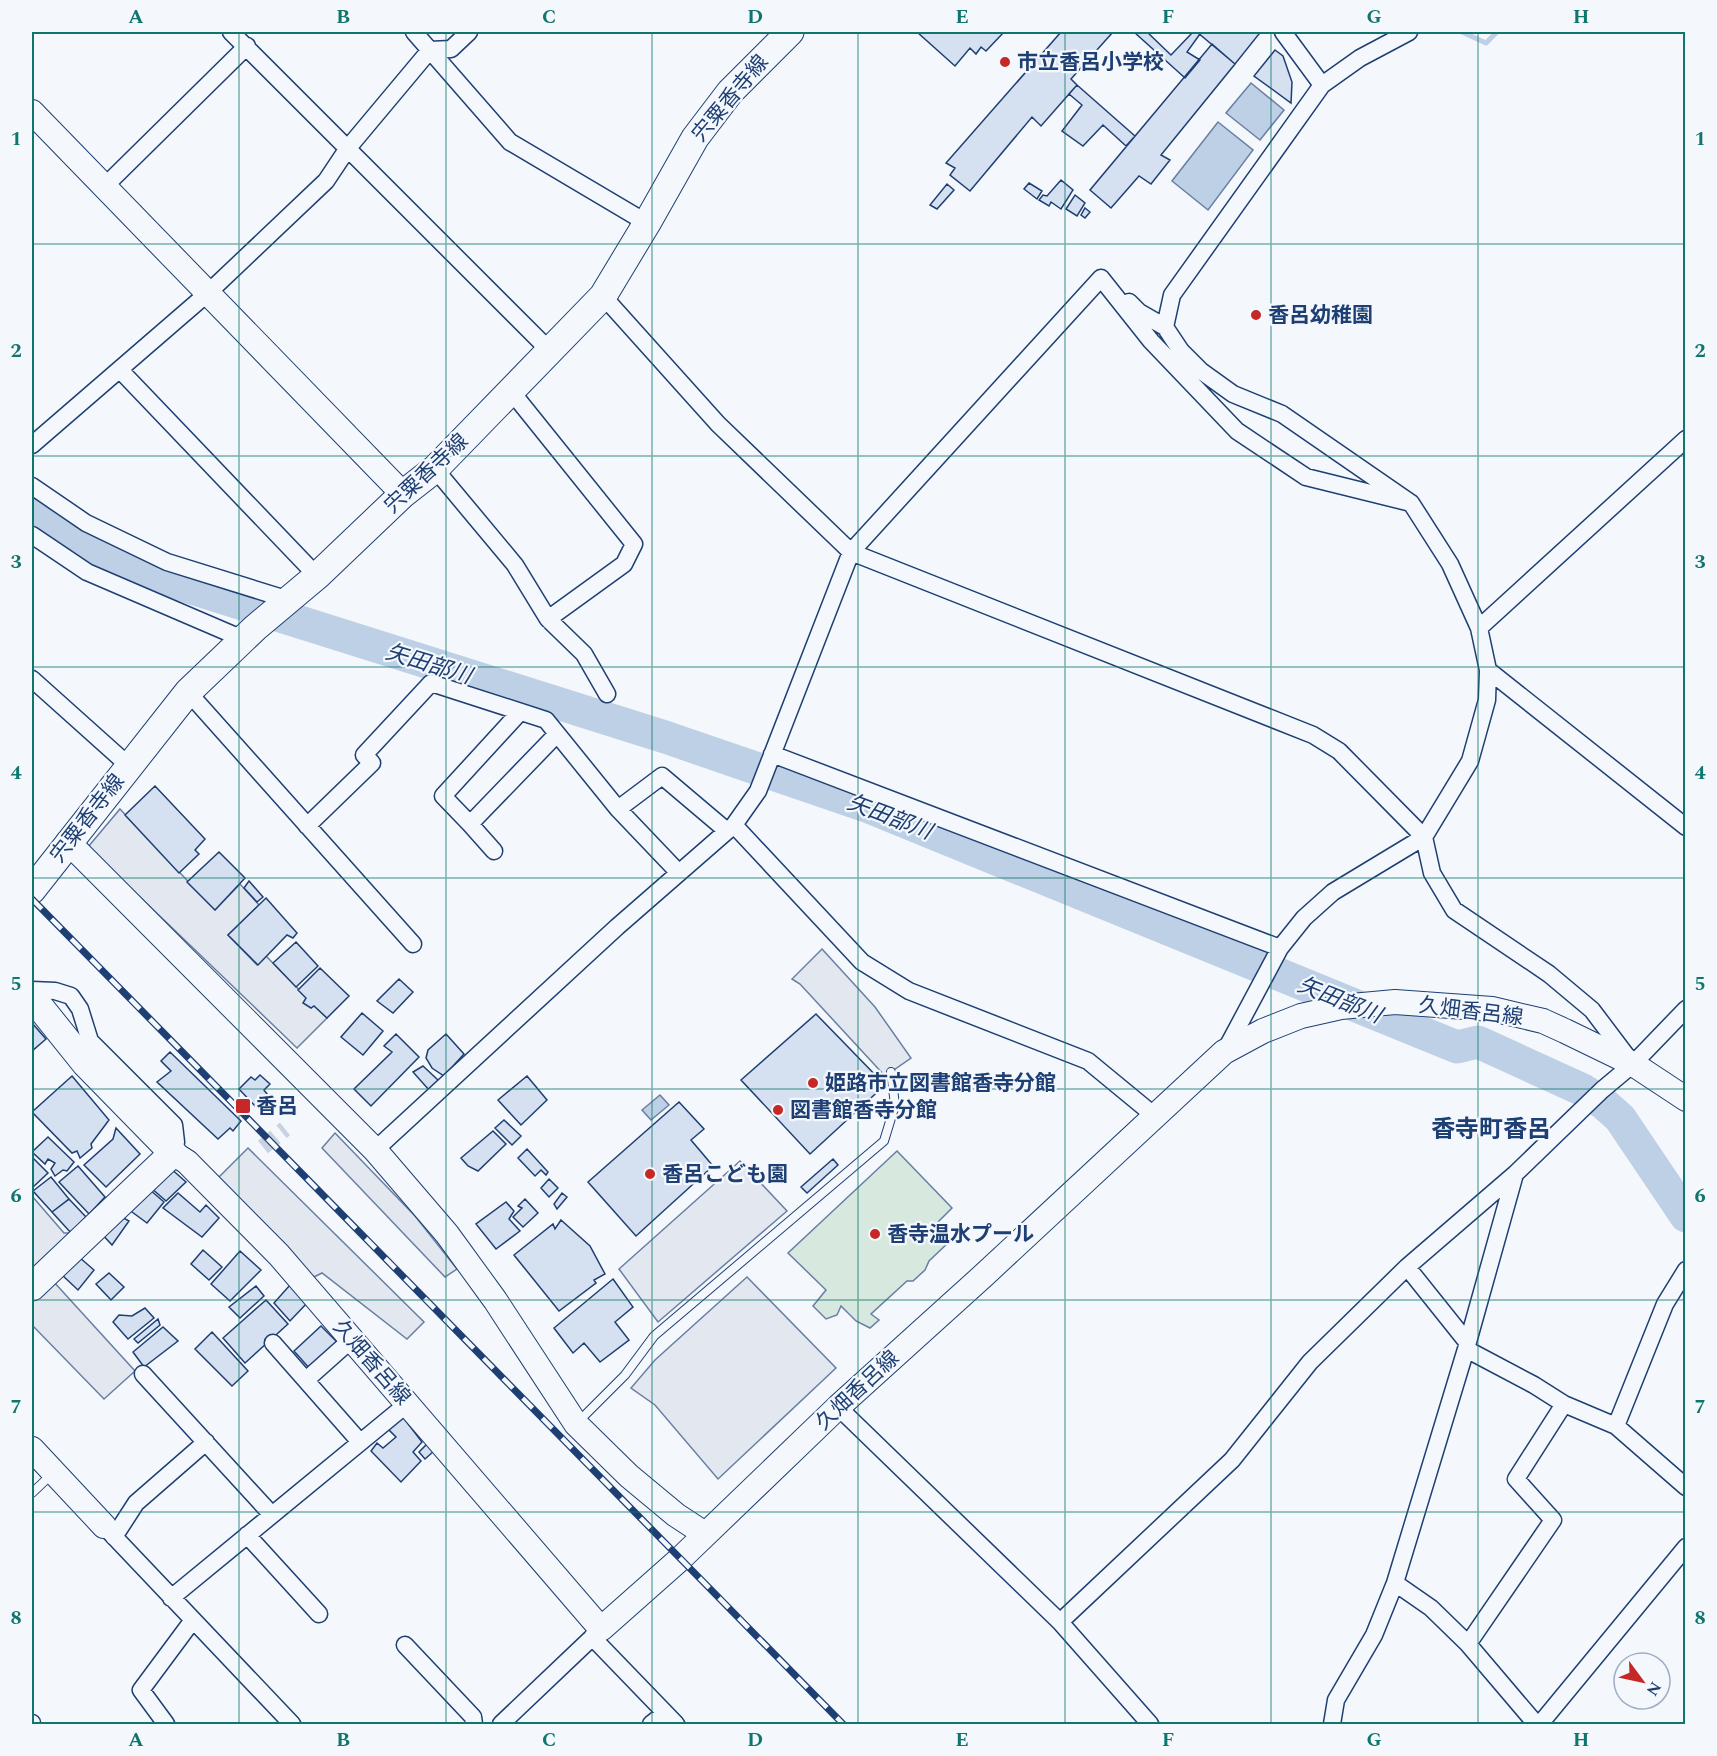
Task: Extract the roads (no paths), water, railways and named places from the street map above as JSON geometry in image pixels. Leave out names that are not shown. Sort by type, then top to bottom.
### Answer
[{"type":"main road","name":"宍粟香寺線","points":[[32,890],[128,765],[188,692],[249,633],[317,576],[403,494],[435,468],[603,296],[648,223],[695,138],[730,92],[790,32]]},
{"type":"main road","points":[[32,112],[403,494]]},
{"type":"main road","points":[[68,842],[375,1150],[447,1234],[495,1300],[576,1424],[629,1476],[676,1515],[705,1534]]},
{"type":"main road","points":[[32,997],[85,1063],[173,1153],[32,1287]]},
{"type":"main road","name":"久畑香呂線","points":[[173,1153],[187,1162],[279,1255],[407,1404],[596,1633],[681,1559],[838,1407],[1156,1117],[1224,1052],[1263,1031],[1301,1016],[1341,1007],[1395,1002],[1492,1009],[1543,1021],[1633,1064],[1686,1099]]},
{"type":"main road","points":[[32,1449],[109,1532]]},
{"type":"street","points":[[231,32],[549,350]]},
{"type":"street","points":[[414,32],[510,142],[648,223]]},
{"type":"street","points":[[32,445],[209,292],[326,181],[348,148],[430,50],[451,49],[469,32]]},
{"type":"street","points":[[1283,32],[1322,85]]},
{"type":"street","points":[[1165,327],[1172,296],[1322,85],[1360,58],[1409,32]]},
{"type":"street","points":[[105,186],[247,46]]},
{"type":"street","points":[[1101,278],[1140,312],[1165,327],[1182,351],[1201,371],[1233,394],[1282,414],[1411,503],[1450,564],[1479,628],[1488,670],[1487,700],[1470,761],[1424,837],[1333,892],[1304,918],[1280,948],[1224,1052]]},
{"type":"street","points":[[1101,278],[1151,341],[1238,431],[1306,477],[1411,503]]},
{"type":"street","points":[[375,1150],[617,927],[731,828],[758,791],[851,552],[1101,278]]},
{"type":"street","points":[[603,296],[718,423],[851,552],[1313,735],[1339,751],[1424,837],[1432,873],[1454,910],[1549,974],[1592,1010],[1633,1064]]},
{"type":"street","points":[[120,370],[317,576]]},
{"type":"street","points":[[511,391],[634,544],[624,564],[548,619]]},
{"type":"street","points":[[1479,628],[1686,439]]},
{"type":"street","points":[[435,468],[515,565],[548,619],[584,654],[607,694]]},
{"type":"street","points":[[32,486],[86,523],[167,562],[289,600]]},
{"type":"street","points":[[32,535],[87,572],[249,633]]},
{"type":"street","points":[[1488,670],[1686,827]]},
{"type":"street","points":[[32,679],[128,765]]},
{"type":"street","points":[[307,826],[372,763],[364,755],[431,684],[546,720],[618,809],[679,873]]},
{"type":"street","points":[[188,692],[413,944]]},
{"type":"street","points":[[494,851],[443,796],[520,712]]},
{"type":"street","points":[[470,824],[556,735]]},
{"type":"street","points":[[772,754],[1280,948]]},
{"type":"street","points":[[618,809],[662,776],[731,828],[862,962],[909,991],[1088,1061],[1156,1117]]},
{"type":"street","points":[[32,990],[55,991],[71,996],[81,1009],[90,1041],[174,1125],[176,1142],[173,1153]]},
{"type":"street","points":[[1060,1622],[1232,1460],[1310,1362],[1407,1267],[1515,1174],[1581,1109],[1633,1064],[1686,1009]]},
{"type":"street","points":[[1332,1725],[1336,1700],[1374,1635],[1395,1582],[1467,1346],[1515,1174]]},
{"type":"street","points":[[1407,1267],[1467,1346],[1564,1404],[1616,1426],[1686,1487]]},
{"type":"street","points":[[1616,1426],[1665,1304],[1686,1270]]},
{"type":"street","points":[[306,1380],[352,1339]]},
{"type":"street","points":[[273,1343],[360,1442]]},
{"type":"street","points":[[142,1374],[272,1515]]},
{"type":"street","points":[[171,1598],[407,1404]]},
{"type":"street","points":[[1468,1644],[1552,1520],[1516,1479],[1564,1404]]},
{"type":"street","points":[[838,1407],[1060,1622],[1150,1725]]},
{"type":"street","points":[[206,1442],[136,1503],[109,1532],[292,1725]]},
{"type":"street","points":[[247,1535],[319,1614]]},
{"type":"street","points":[[1540,1725],[1686,1547]]},
{"type":"street","points":[[1395,1582],[1431,1608],[1468,1644],[1536,1725]]},
{"type":"street","points":[[166,1725],[141,1690],[193,1620]]},
{"type":"street","points":[[501,1725],[596,1633],[670,1719],[651,1725]]},
{"type":"street","points":[[405,1645],[473,1718],[474,1725]]},
{"type":"lane","points":[[576,1424],[625,1375],[654,1336],[884,1141],[895,1105],[891,1072]]},
{"type":"lane","points":[[32,1493],[54,1473]]},
{"type":"water","points":[[1251,83],[1284,110],[1260,140],[1226,113]]},
{"type":"water","points":[[1218,122],[1253,150],[1208,210],[1172,181]]},
{"type":"water","points":[[660,1095],[669,1105],[651,1120],[642,1110]]},
{"type":"waterway","points":[[1462,32],[1486,43],[1497,32]]},
{"type":"waterway","name":"矢田部川","points":[[32,511],[87,549],[179,584],[665,737],[869,807],[1457,1047],[1478,1042],[1583,1090],[1603,1103],[1620,1118],[1686,1216]]},
{"type":"tunnel","points":[[263,1147],[285,1129]]},
{"type":"railway","points":[[32,899],[843,1724]]},
{"type":"place","name":"市立香呂小学校","points":[[1005,62]]},
{"type":"place","name":"香呂幼稚園","points":[[1256,315]]},
{"type":"place","name":"姫路市立図書館香寺分館","points":[[813,1083]]},
{"type":"place","name":"香呂","points":[[243,1106]]},
{"type":"place","name":"図書館香寺分館","points":[[778,1110]]},
{"type":"place","name":"香呂こども園","points":[[650,1174]]},
{"type":"place","name":"香寺温水プール","points":[[875,1234]]},
{"type":"district","name":"香寺町香呂","points":[[1491,1129]]}]
